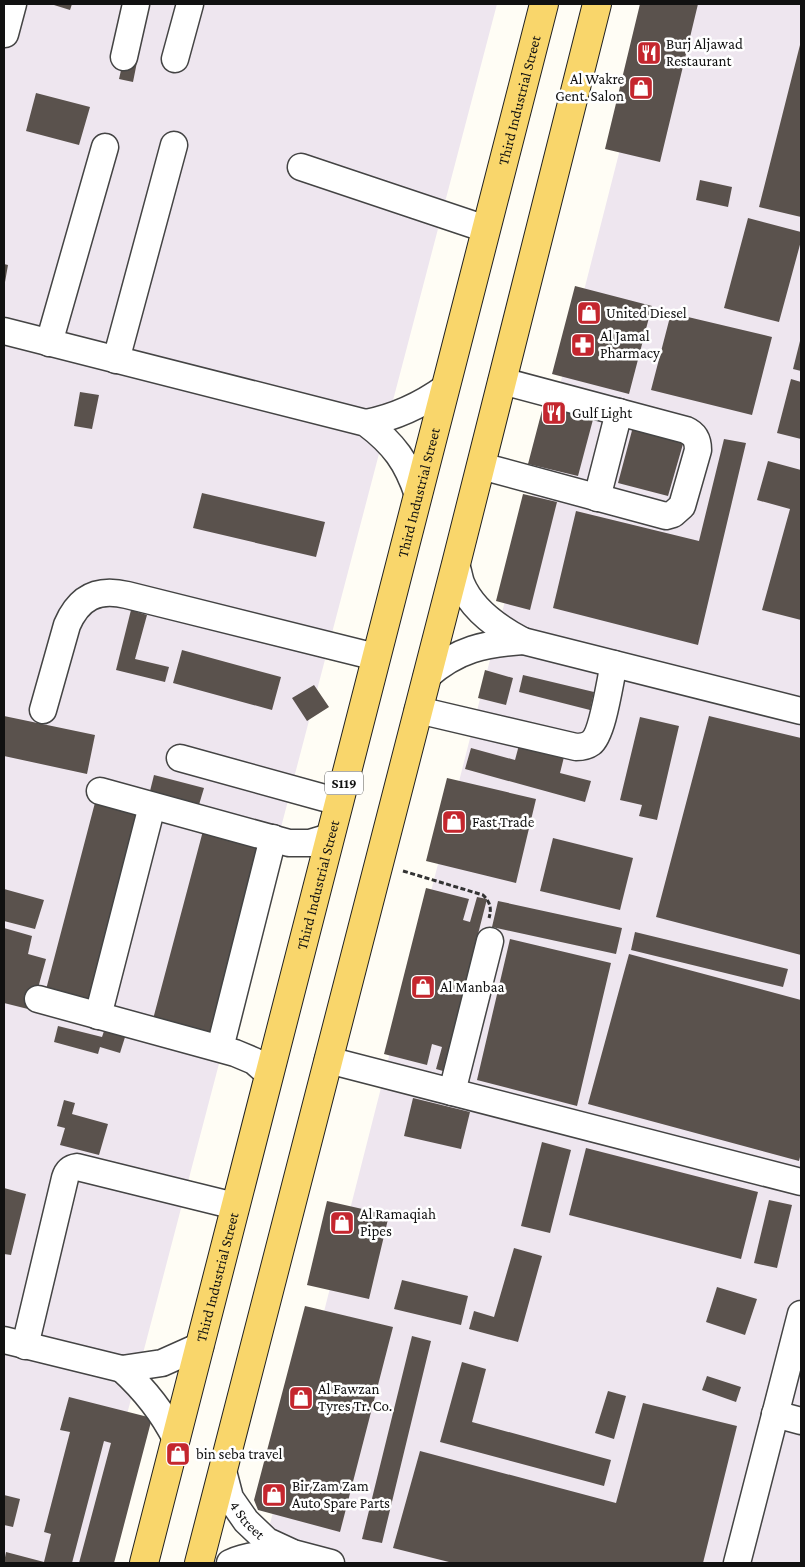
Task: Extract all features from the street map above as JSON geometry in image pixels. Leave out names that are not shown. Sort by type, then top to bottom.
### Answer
[{"type":"main road","name":"Third Industrial Street","points":[[144,1563],[544,4]]},
{"type":"main road","points":[[199,1563],[456,564],[597,4]]},
{"type":"street","points":[[5,34],[13,4]]},
{"type":"street","points":[[124,57],[136,4]]},
{"type":"street","points":[[175,59],[190,4]]},
{"type":"street","points":[[116,360],[174,146]]},
{"type":"street","points":[[49,343],[104,147]]},
{"type":"street","points":[[301,167],[486,229]]},
{"type":"street","points":[[4,331],[366,423],[384,437],[399,454],[411,474],[418,495]]},
{"type":"street","points":[[480,466],[660,514],[673,514],[682,506],[698,450],[696,438],[686,430],[502,381]]},
{"type":"street","points":[[366,423],[408,411],[428,401],[445,388]]},
{"type":"street","points":[[597,498],[618,412]]},
{"type":"street","points":[[456,564],[461,583],[472,602],[487,618],[504,631],[523,641],[801,711]]},
{"type":"street","points":[[43,710],[72,613],[90,597],[102,593],[121,593],[376,657]]},
{"type":"street","points":[[427,676],[442,663],[461,653],[481,646],[523,641]]},
{"type":"street","points":[[418,710],[576,747],[584,746],[591,743],[600,731],[614,664]]},
{"type":"street","points":[[180,758],[339,802]]},
{"type":"street","points":[[100,791],[289,843],[300,844],[321,840],[330,836]]},
{"type":"street","points":[[98,1016],[152,806]]},
{"type":"street","points":[[220,1048],[273,838]]},
{"type":"street","points":[[452,1092],[490,941]]},
{"type":"street","points":[[38,999],[220,1048],[249,1058],[269,1074]]},
{"type":"street","points":[[328,1060],[801,1182]]},
{"type":"street","points":[[200,1346],[162,1363],[122,1369],[14,1343],[65,1178],[71,1168],[77,1167],[235,1206]]},
{"type":"street","points":[[738,1563],[801,1314]]},
{"type":"street","points":[[122,1369],[148,1394],[159,1408],[176,1439]]},
{"type":"street","points":[[776,1414],[801,1421]]},
{"type":"street","name":"4 Street","points":[[223,1471],[230,1498],[246,1521],[267,1541],[293,1553],[331,1563]]},
{"type":"street","name":"4 Street","points":[[230,1563],[265,1554],[293,1553]]},
{"type":"path","points":[[378,864],[483,895],[488,900],[490,906],[487,933],[490,941]]},
{"type":"shaded area","points":[[4,4],[497,4],[88,1563],[4,1563]]},
{"type":"shaded area","points":[[657,4],[801,4],[801,1563],[260,1563]]},
{"type":"building","points":[[55,4],[72,4],[70,10]]},
{"type":"building","points":[[640,4],[698,4],[660,162],[605,149]]},
{"type":"building","points":[[801,41],[801,217],[759,207]]},
{"type":"building","points":[[127,44],[140,47],[133,82],[119,79]]},
{"type":"building","points":[[36,93],[90,107],[79,145],[26,131]]},
{"type":"building","points":[[700,180],[732,187],[728,207],[696,200]]},
{"type":"building","points":[[748,218],[801,232],[801,241],[779,322],[724,308]]},
{"type":"building","points":[[4,264],[8,265],[5,282],[4,282]]},
{"type":"building","points":[[575,286],[652,306],[629,394],[552,374]]},
{"type":"building","points":[[671,313],[772,337],[752,415],[651,390]]},
{"type":"building","points":[[801,337],[801,371],[793,369]]},
{"type":"building","points":[[791,379],[801,382],[801,439],[777,433]]},
{"type":"building","points":[[80,392],[99,395],[92,429],[74,426]]},
{"type":"building","points":[[545,399],[595,412],[578,476],[528,464]]},
{"type":"building","points":[[634,423],[685,437],[668,496],[618,483]]},
{"type":"building","points":[[724,439],[746,443],[698,645],[553,608],[576,511],[699,541]]},
{"type":"building","points":[[768,461],[801,470],[801,620],[762,610],[790,509],[757,500]]},
{"type":"building","points":[[202,493],[325,522],[316,557],[193,528]]},
{"type":"building","points":[[523,494],[557,502],[530,610],[496,601]]},
{"type":"building","points":[[131,610],[147,615],[135,659],[169,667],[165,682],[116,670]]},
{"type":"building","points":[[182,650],[281,677],[272,710],[173,683]]},
{"type":"building","points":[[485,670],[513,678],[506,705],[478,698]]},
{"type":"building","points":[[523,675],[594,692],[590,710],[519,692]]},
{"type":"building","points":[[314,685],[329,707],[307,721],[292,698]]},
{"type":"building","points":[[4,716],[95,735],[87,774],[4,756]]},
{"type":"building","points":[[709,716],[801,738],[801,955],[656,917]]},
{"type":"building","points":[[640,717],[679,726],[657,820],[639,816],[642,805],[620,800]]},
{"type":"building","points":[[519,745],[564,757],[560,773],[591,781],[585,802],[465,769],[471,748],[515,760]]},
{"type":"building","points":[[154,775],[204,788],[198,808],[149,795]]},
{"type":"building","points":[[447,778],[536,799],[516,883],[426,861]]},
{"type":"building","points":[[97,795],[148,807],[93,1013],[43,1001]]},
{"type":"building","points":[[204,827],[263,842],[210,1039],[152,1023]]},
{"type":"building","points":[[553,838],[633,858],[620,910],[540,891]]},
{"type":"building","points":[[426,888],[469,899],[463,920],[470,922],[477,897],[487,899],[443,1071],[436,1069],[442,1047],[432,1044],[427,1065],[384,1054]]},
{"type":"building","points":[[4,889],[44,900],[35,929],[4,921]]},
{"type":"building","points":[[498,901],[622,928],[616,954],[492,927]]},
{"type":"building","points":[[4,928],[32,936],[28,954],[46,959],[32,1010],[4,1003]]},
{"type":"building","points":[[635,932],[788,969],[783,987],[631,950]]},
{"type":"building","points":[[510,939],[611,963],[577,1106],[477,1080]]},
{"type":"building","points":[[629,954],[801,1000],[801,1153],[799,1161],[588,1104]]},
{"type":"building","points":[[58,1026],[102,1037],[105,1028],[126,1034],[120,1053],[100,1047],[98,1054],[54,1042]]},
{"type":"building","points":[[413,1098],[470,1112],[461,1149],[404,1136]]},
{"type":"building","points":[[64,1100],[75,1103],[72,1114],[108,1124],[99,1155],[60,1145],[65,1128],[57,1126]]},
{"type":"building","points":[[542,1142],[571,1150],[550,1233],[521,1226]]},
{"type":"building","points":[[586,1148],[758,1192],[741,1259],[569,1215]]},
{"type":"building","points":[[4,1188],[26,1194],[11,1255],[4,1254]]},
{"type":"building","points":[[769,1200],[792,1205],[777,1268],[754,1263]]},
{"type":"building","points":[[327,1201],[389,1215],[369,1299],[307,1285]]},
{"type":"building","points":[[514,1248],[542,1256],[518,1342],[469,1329],[474,1311],[494,1317]]},
{"type":"building","points":[[402,1280],[468,1296],[461,1325],[394,1309]]},
{"type":"building","points":[[717,1287],[757,1299],[745,1335],[706,1322]]},
{"type":"building","points":[[305,1306],[393,1327],[340,1532],[258,1510],[254,1500]]},
{"type":"building","points":[[412,1336],[431,1341],[382,1543],[362,1539]]},
{"type":"building","points":[[462,1362],[486,1369],[472,1422],[611,1460],[604,1486],[440,1442]]},
{"type":"building","points":[[707,1376],[741,1387],[736,1402],[702,1390]]},
{"type":"building","points":[[608,1391],[626,1396],[614,1439],[595,1433]]},
{"type":"building","points":[[69,1397],[152,1418],[114,1563],[79,1563],[111,1443],[104,1441],[72,1563],[4,1563],[6,1552],[44,1562],[51,1534],[44,1532],[70,1432],[60,1430]]},
{"type":"building","points":[[643,1403],[737,1426],[703,1563],[453,1563],[393,1548],[420,1451],[616,1503]]},
{"type":"building","points":[[4,1495],[20,1499],[13,1527],[4,1525]]},
{"type":"place","name":"Burj Aljawad Restaurant","points":[[649,53]]},
{"type":"place","name":"Al Wakre Gent. Salon","points":[[641,88]]},
{"type":"place","name":"United Diesel","points":[[589,313]]},
{"type":"place","name":"Al Jamal Pharmacy","points":[[583,345]]},
{"type":"place","name":"Gulf Light","points":[[554,413]]},
{"type":"place","name":"Fast Trade","points":[[454,822]]},
{"type":"place","name":"Al Manbaa","points":[[423,987]]},
{"type":"place","name":"Al Ramaqiah Pipes","points":[[342,1223]]},
{"type":"place","name":"Al Fawzan Tyres Tr. Co.","points":[[301,1398]]},
{"type":"place","name":"bin seba travel","points":[[178,1454]]},
{"type":"place","name":"Bir Zam Zam Auto Spare Parts","points":[[274,1495]]}]
